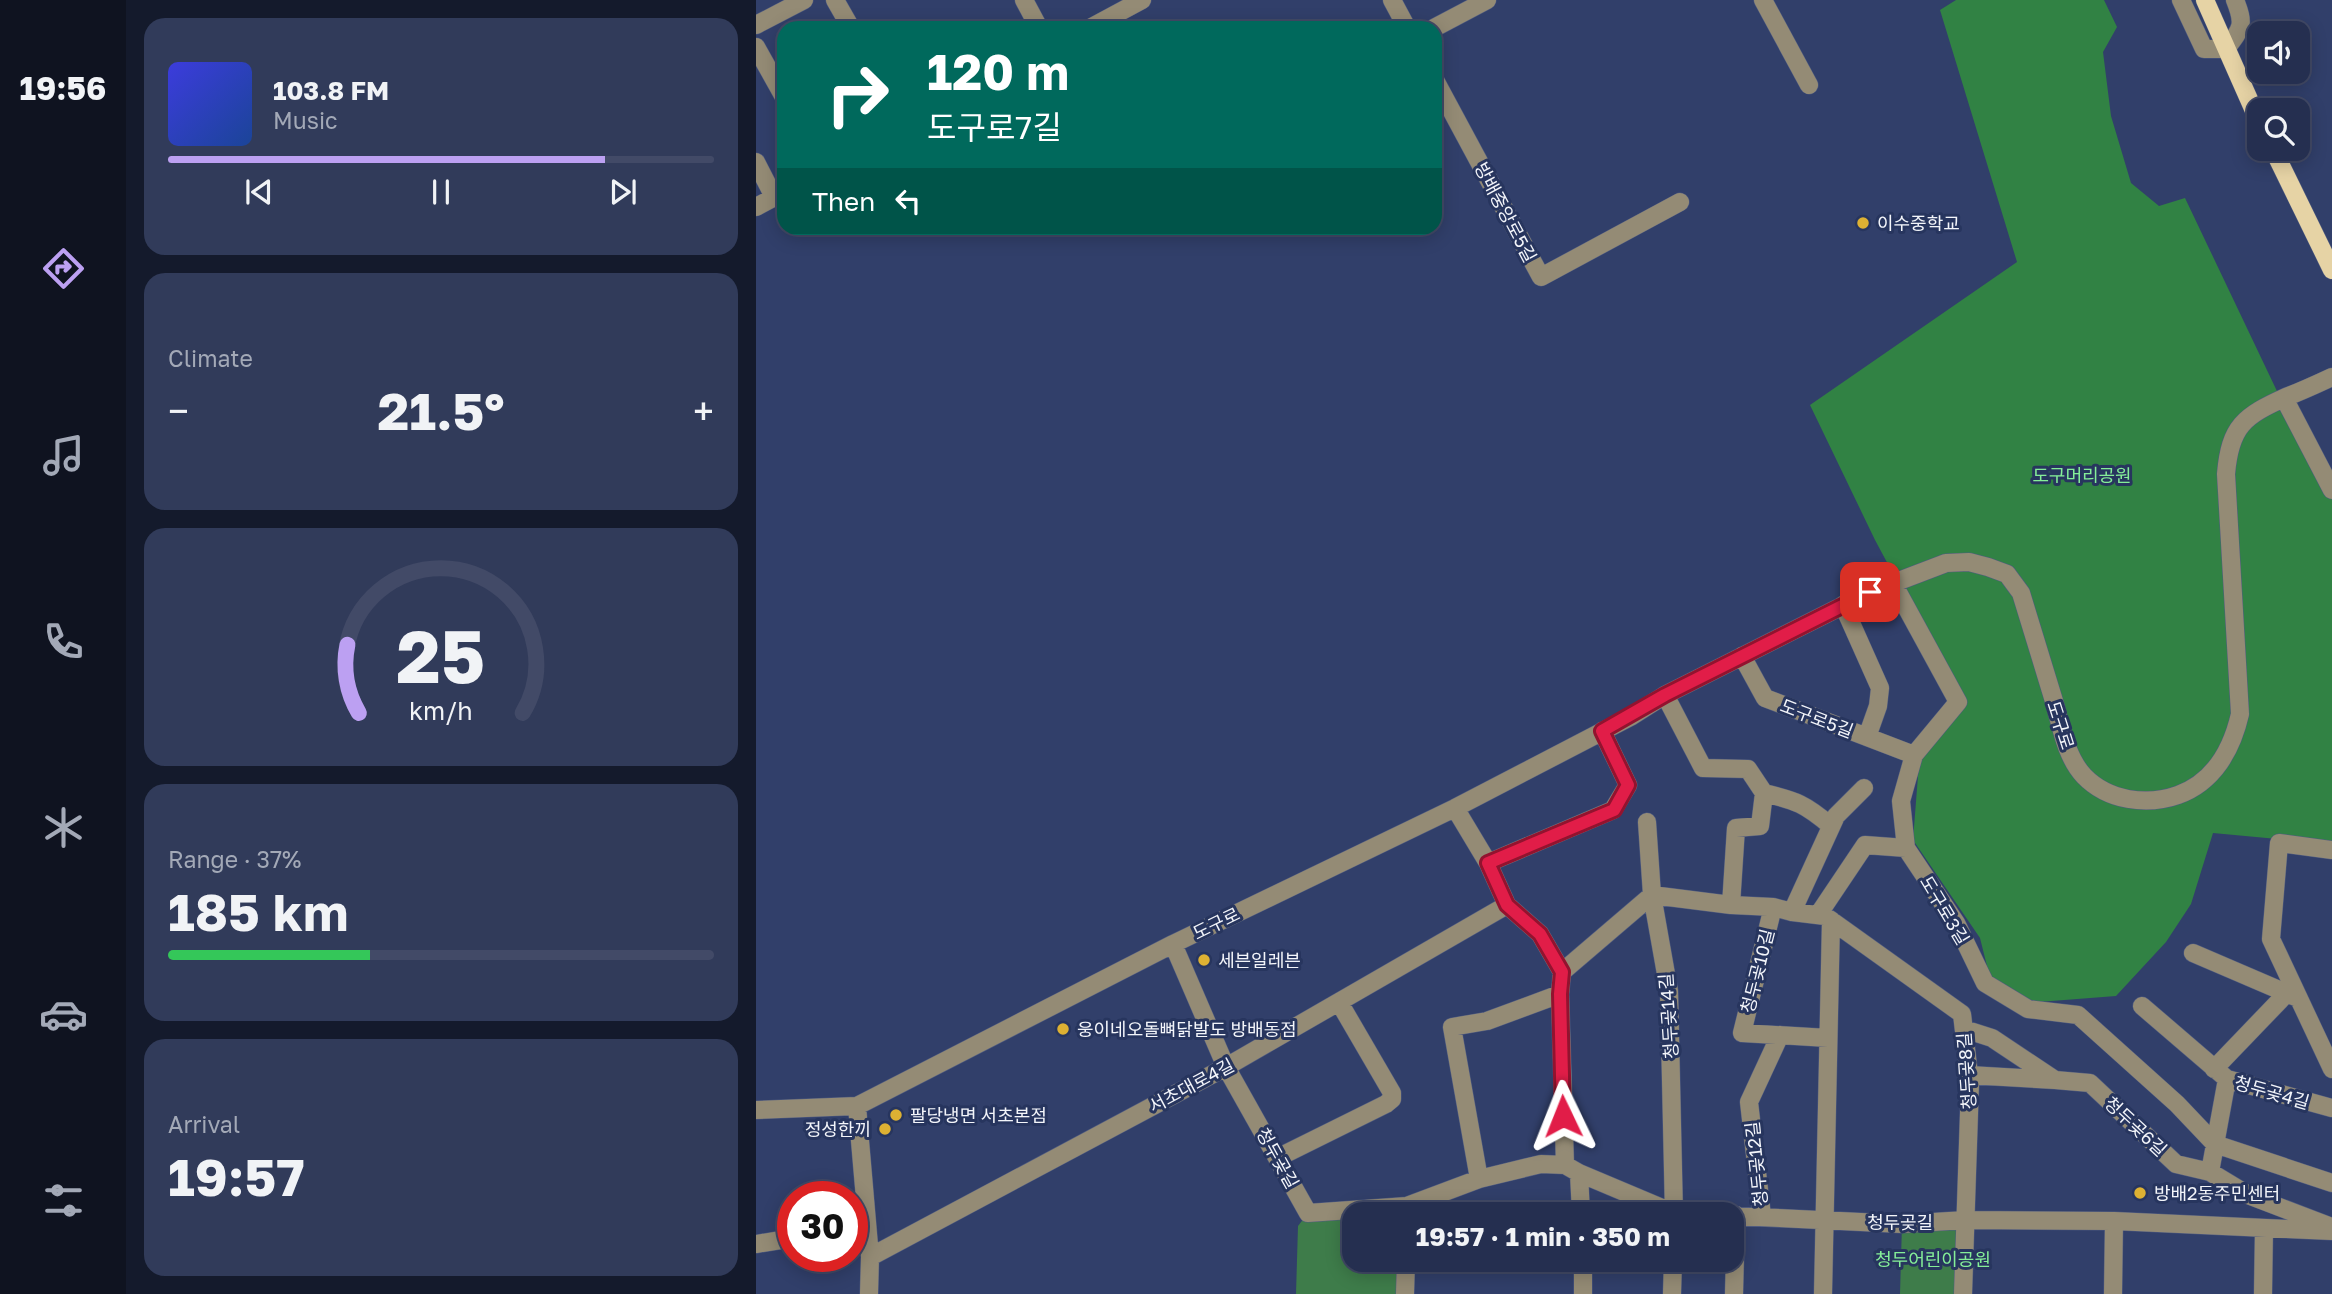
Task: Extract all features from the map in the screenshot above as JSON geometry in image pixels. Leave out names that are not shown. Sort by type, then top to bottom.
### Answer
[{"type":"main road","points":[[2205,0],[2248,98]]},
{"type":"main road","points":[[2279,161],[2332,271]]},
{"type":"street","points":[[756,24],[804,0]]},
{"type":"street","points":[[835,0],[847,21]]},
{"type":"street","points":[[1024,0],[1035,21]]},
{"type":"street","points":[[1103,21],[1142,0]]},
{"type":"street","points":[[1392,0],[1403,21]]},
{"type":"street","points":[[1442,24],[1487,0]]},
{"type":"street","points":[[1763,0],[1809,85]]},
{"type":"street","points":[[2181,0],[2204,49],[2226,49],[2238,34],[2242,20],[2235,0]]},
{"type":"street","points":[[756,47],[777,84]]},
{"type":"street","name":"방배중앙로5길","points":[[1442,93],[1541,277],[1680,202]]},
{"type":"street","points":[[756,162],[777,191]]},
{"type":"street","points":[[756,207],[777,195]]},
{"type":"street","name":"도구로","points":[[756,1110],[858,1106],[1172,944],[1455,808],[1665,695],[1843,605],[1946,563],[1969,562],[1988,566],[2007,574],[2021,593],[2069,752],[2085,777],[2110,793],[2138,801],[2167,799],[2184,793],[2200,785],[2215,771],[2236,734],[2240,713],[2227,474],[2228,454],[2234,436],[2244,421],[2258,409],[2332,377]]},
{"type":"street","points":[[2284,398],[2332,490]]},
{"type":"street","name":"도구로3길","points":[[1893,583],[1958,702],[1914,755],[1901,801],[1906,848],[1956,923],[1985,983],[2028,1009],[2078,1015],[2177,1104],[2216,1144]]},
{"type":"street","points":[[1843,605],[1880,688],[1878,706],[1867,737]]},
{"type":"street","name":"도구로5길","points":[[1742,656],[1765,698],[1914,755]]},
{"type":"street","points":[[1665,695],[1703,768],[1748,769],[1764,793],[1760,826],[1736,828],[1731,905]]},
{"type":"street","points":[[1488,863],[1614,810],[1628,785],[1602,731]]},
{"type":"street","points":[[1792,912],[1836,816],[1864,788]]},
{"type":"street","points":[[1764,793],[1794,800],[1808,807],[1831,826]]},
{"type":"street","points":[[1455,808],[1488,863],[1507,905],[1540,934],[1562,972],[1560,994],[1572,1169],[1579,1202]]},
{"type":"street","name":"청두곶14길","points":[[1647,822],[1652,895],[1669,991],[1674,1202]]},
{"type":"street","points":[[2332,850],[2278,843],[2271,939],[2292,996],[2332,1064]]},
{"type":"street","points":[[1823,1294],[1828,1038],[1824,918],[1865,845],[1906,848]]},
{"type":"street","points":[[1562,972],[1652,895]]},
{"type":"street","name":"청두곶8길","points":[[1652,895],[1731,905],[1773,907],[1824,918],[1962,1014],[1969,1075],[1963,1294]]},
{"type":"street","name":"서초대로4길","points":[[870,1257],[1226,1066],[1507,905]]},
{"type":"street","name":"청두곶10길","points":[[1773,907],[1742,1033],[1828,1038]]},
{"type":"street","name":"청두곶길","points":[[1172,944],[1226,1066],[1308,1213],[1342,1212]]},
{"type":"street","points":[[2193,953],[2292,996]]},
{"type":"street","points":[[1479,1179],[1452,1027],[1487,1021],[1560,994]]},
{"type":"street","name":"청두곶4길","points":[[2220,1074],[2292,996]]},
{"type":"street","points":[[1277,1157],[1392,1099],[1392,1093],[1339,1002]]},
{"type":"street","name":"청두곶4길","points":[[2142,1006],[2220,1074],[2332,1108]]},
{"type":"street","name":"청두곶6길","points":[[1964,1030],[1992,1038],[2055,1080]]},
{"type":"street","name":"청두곶12길","points":[[1762,1216],[1749,1101],[1780,1035]]},
{"type":"street","points":[[2210,1172],[2216,1144],[2220,1074]]},
{"type":"street","name":"청두곶6길","points":[[1969,1075],[2090,1083],[2176,1164],[2210,1172],[2249,1195],[2332,1229]]},
{"type":"street","points":[[858,1106],[859,1181]]},
{"type":"street","points":[[2216,1144],[2332,1183]]},
{"type":"street","name":"청두곶길","points":[[1426,1202],[1479,1179],[1541,1164],[1572,1169],[1647,1202]]},
{"type":"street","name":"청두곶길","points":[[1744,1215],[1902,1224],[1965,1220],[2114,1221],[2332,1229]]},
{"type":"street","points":[[2113,1294],[2114,1221]]},
{"type":"street","points":[[2263,1294],[2264,1228]]},
{"type":"street","points":[[756,1244],[777,1241]]},
{"type":"street","points":[[868,1252],[869,1294]]},
{"type":"street","points":[[1405,1294],[1406,1272]]},
{"type":"street","points":[[1583,1272],[1583,1294]]},
{"type":"street","points":[[1672,1294],[1673,1272]]},
{"type":"street","points":[[1734,1294],[1735,1272]]},
{"type":"green space","name":"도구머리공원","points":[[1956,0],[2104,0],[2117,27],[2103,52],[2111,116],[2131,183],[2159,206],[2185,198],[2317,475],[2332,494],[2332,844],[2213,833],[2191,904],[2166,942],[2116,996],[2026,1003],[1991,982],[1980,938],[1913,840],[1919,763],[1963,704],[1875,540],[1810,405],[2017,262],[1940,10]]},
{"type":"green space","points":[[1308,1213],[1342,1214],[1342,1272],[1398,1272],[1396,1294],[1296,1294],[1298,1226]]},
{"type":"green space","name":"청두어린이공원","points":[[1965,1220],[1963,1294],[1900,1294],[1902,1224]]},
{"type":"place","name":"이수중학교","points":[[1863,223]]},
{"type":"place","name":"세븐일레븐","points":[[1204,960]]},
{"type":"place","name":"웅이네오돌뼈닭발도 방배동점","points":[[1063,1029]]},
{"type":"place","name":"팔당냉면 서초본점","points":[[896,1115]]},
{"type":"place","name":"정성한끼","points":[[885,1129]]},
{"type":"place","name":"방배2동주민센터","points":[[2140,1193]]},
{"type":"route","points":[[1563,1116],[1560,994],[1562,972],[1540,934],[1507,905],[1488,863],[1614,810],[1628,785],[1602,731],[1665,695],[1870,592]]}]
